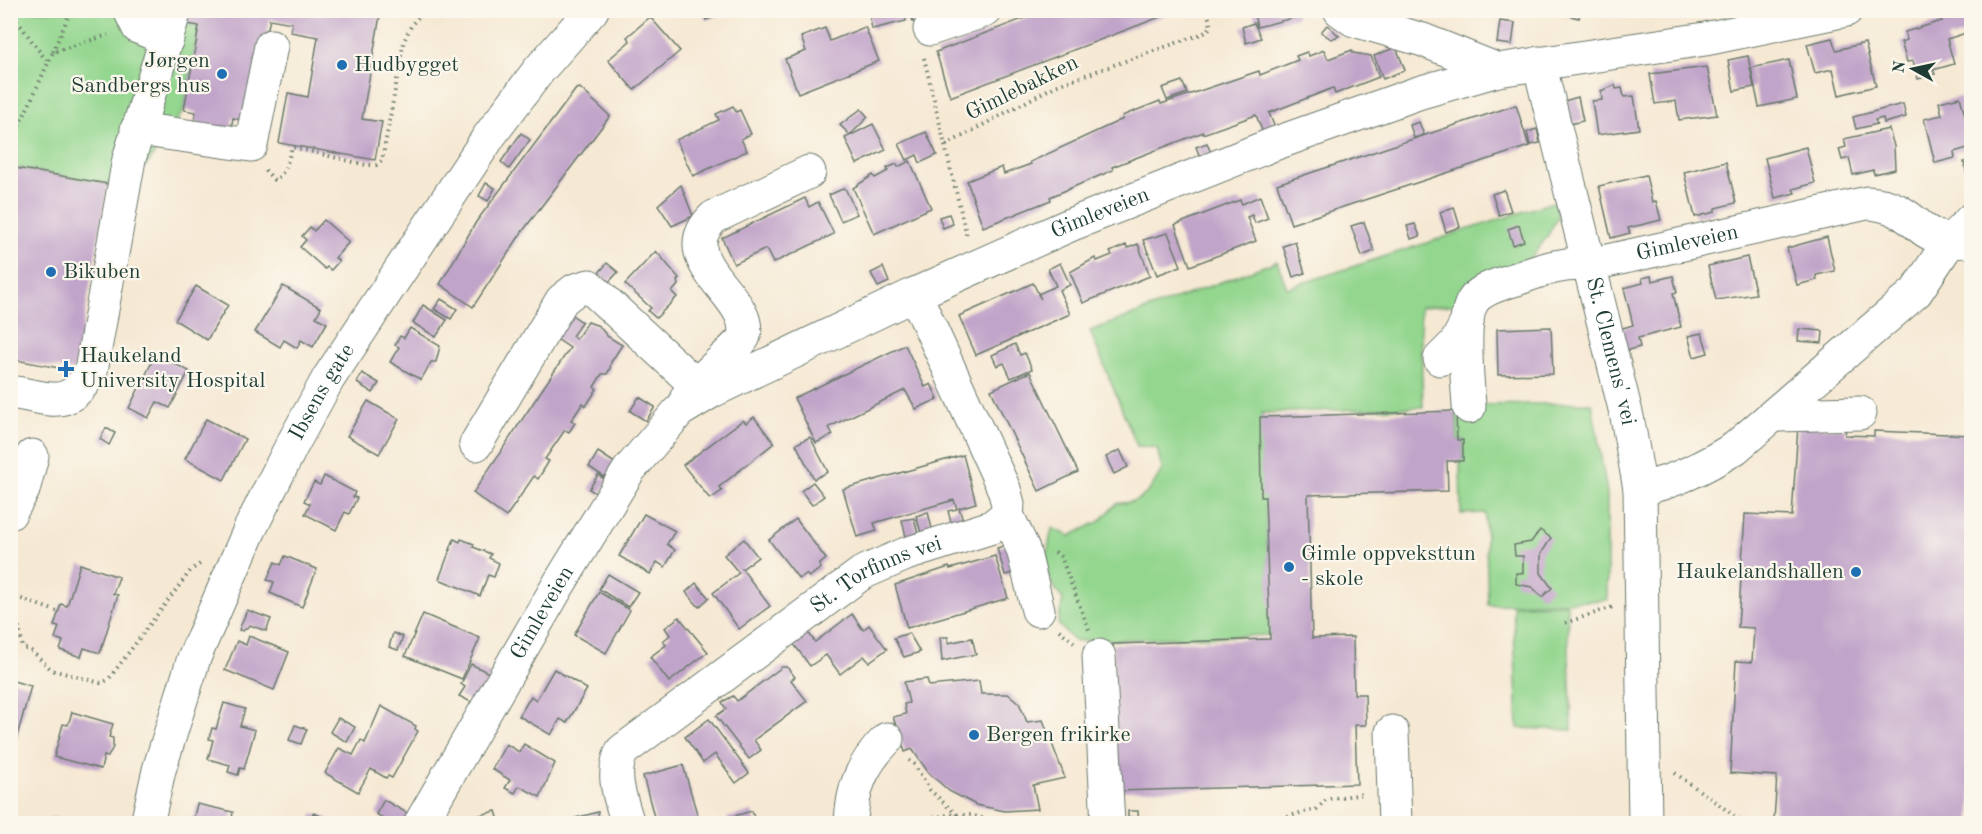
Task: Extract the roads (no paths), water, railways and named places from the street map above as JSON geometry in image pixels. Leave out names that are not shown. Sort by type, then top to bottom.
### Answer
[{"type":"street","name":"Ibsens gate","points":[[147,824],[159,770],[194,658],[250,530],[328,379],[490,135],[539,70],[592,10]]},
{"type":"street","points":[[930,29],[986,10]]},
{"type":"street","points":[[1340,10],[1354,21],[1423,40],[1498,70]]},
{"type":"street","name":"Gimleveien","points":[[687,398],[712,391],[915,294],[1071,225],[1275,144],[1418,93],[1498,70],[1705,39],[1846,10]]},
{"type":"street","points":[[10,392],[52,399],[70,398],[80,390],[91,370],[129,159],[137,129],[152,22]]},
{"type":"street","points":[[137,129],[251,145],[271,46]]},
{"type":"street","points":[[1539,63],[1589,265]]},
{"type":"street","name":"Gimleveien","points":[[420,824],[629,471],[687,398],[738,346],[744,335],[745,327],[703,258],[700,236],[705,226],[714,217],[809,172]]},
{"type":"street","name":"Gimleveien","points":[[1589,265],[1867,203],[1897,208],[1924,230],[1964,234]]},
{"type":"street","points":[[1640,489],[1664,484],[1702,468],[1735,448],[1777,415],[1916,292],[1964,234]]},
{"type":"street","name":"St. Clemens' vei","points":[[1469,407],[1467,322],[1473,301],[1485,290],[1561,266],[1572,263],[1589,265],[1627,417],[1640,489],[1645,824]]},
{"type":"street","points":[[476,444],[562,300],[575,290],[589,286],[687,398]]},
{"type":"street","points":[[915,294],[1004,489],[1038,610]]},
{"type":"street","points":[[1440,359],[1456,343],[1467,322]]},
{"type":"street","points":[[1777,415],[1860,413]]},
{"type":"street","points":[[10,513],[23,490],[32,456]]},
{"type":"street","name":"St. Torfinns vei","points":[[628,824],[616,783],[616,764],[622,751],[862,573],[906,554],[992,527],[1014,530]]},
{"type":"street","points":[[1099,656],[1108,824]]},
{"type":"street","points":[[1392,732],[1395,824]]},
{"type":"street","points":[[851,824],[852,803],[859,776],[871,755],[887,739]]},
{"type":"place","name":"Hudbygget","points":[[342,65]]},
{"type":"place","name":"Jørgen Sandbergs hus","points":[[222,74]]},
{"type":"place","name":"Bikuben","points":[[51,272]]},
{"type":"place","name":"Haukeland University Hospital","points":[[66,369]]},
{"type":"place","name":"Gimle oppveksttun - skole","points":[[1289,567]]},
{"type":"place","name":"Haukelandshallen","points":[[1856,572]]},
{"type":"place","name":"Bergen frikirke","points":[[974,735]]}]
